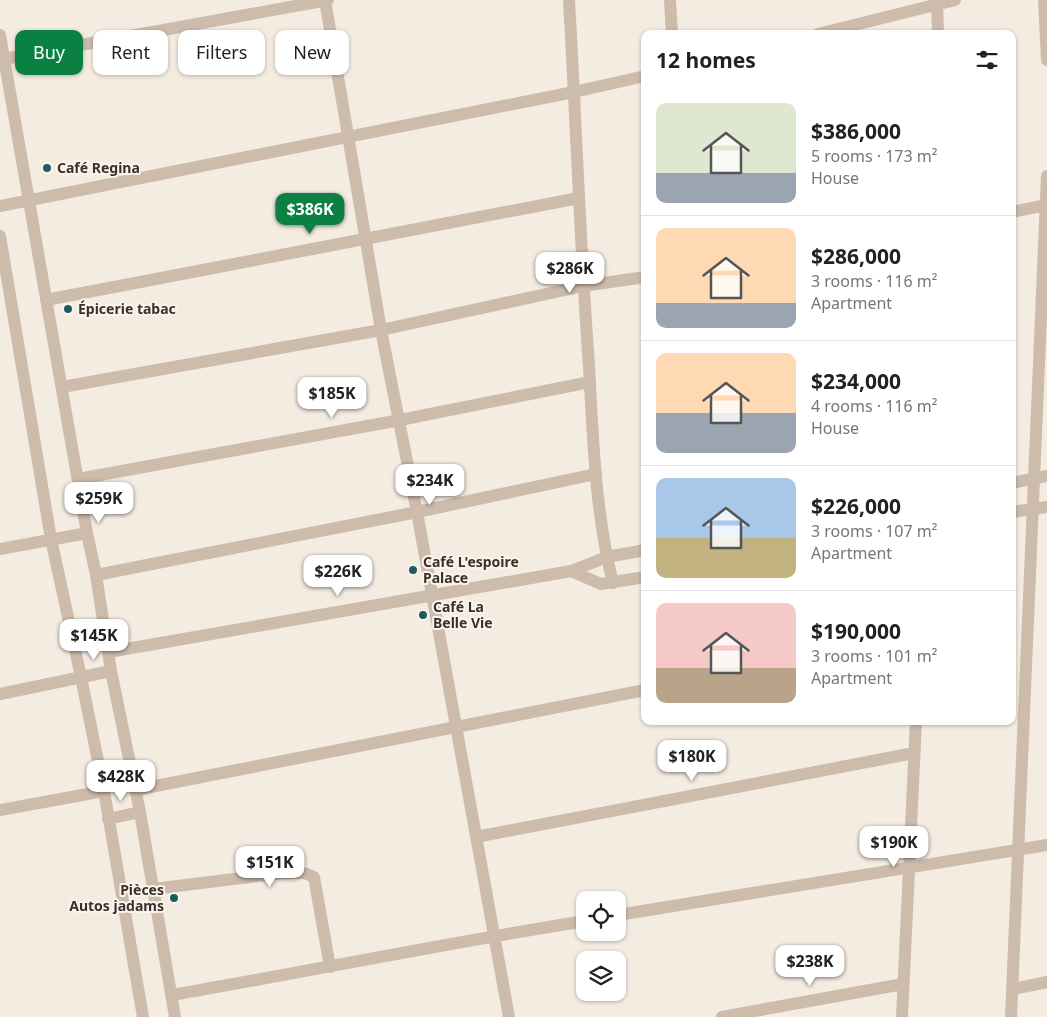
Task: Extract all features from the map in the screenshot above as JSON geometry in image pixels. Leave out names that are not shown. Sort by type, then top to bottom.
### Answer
[{"type":"street","points":[[4,59],[326,0],[382,330],[457,727],[509,1017]]},
{"type":"street","points":[[569,0],[583,286],[596,474],[607,557],[613,583]]},
{"type":"street","points":[[670,0],[672,30]]},
{"type":"street","points":[[844,30],[937,2],[955,0]]},
{"type":"street","points":[[1044,0],[1047,60]]},
{"type":"street","points":[[937,2],[938,30]]},
{"type":"street","points":[[0,36],[96,575],[111,671],[140,812],[175,1017]]},
{"type":"street","points":[[0,206],[574,92],[641,77]]},
{"type":"street","points":[[1011,1017],[1033,509],[1041,477],[1047,176]]},
{"type":"street","points":[[46,300],[579,198]]},
{"type":"street","points":[[1016,211],[1047,205]]},
{"type":"street","points":[[0,236],[51,539],[104,791],[143,1017]]},
{"type":"street","points":[[62,387],[382,330],[583,286],[641,278]]},
{"type":"street","points":[[78,479],[400,420],[590,382]]},
{"type":"street","points":[[96,575],[417,512],[596,474]]},
{"type":"street","points":[[1016,482],[1041,477]]},
{"type":"street","points":[[1016,511],[1047,507]]},
{"type":"street","points":[[0,549],[87,533]]},
{"type":"street","points":[[109,652],[571,571],[607,557],[641,551]]},
{"type":"street","points":[[571,571],[600,584],[641,578]]},
{"type":"street","points":[[0,694],[111,671]]},
{"type":"street","points":[[135,790],[641,691]]},
{"type":"street","points":[[902,1017],[916,725]]},
{"type":"street","points":[[476,837],[914,753]]},
{"type":"street","points":[[0,810],[104,791]]},
{"type":"street","points":[[108,819],[140,812]]},
{"type":"street","points":[[626,914],[1047,846]]},
{"type":"street","points":[[153,889],[282,873],[304,873],[314,877],[330,967]]},
{"type":"street","points":[[172,995],[330,967],[493,935],[576,922]]},
{"type":"street","points":[[1013,989],[1047,982]]},
{"type":"street","points":[[722,1017],[903,984]]},
{"type":"place","name":"Café Regina","points":[[47,168]]},
{"type":"place","name":"Épicerie tabac","points":[[68,309]]},
{"type":"place","name":"Café L'espoire Palace","points":[[413,570]]},
{"type":"place","name":"Café La Belle Vie","points":[[423,615]]},
{"type":"place","name":"Pièces Autos jadams","points":[[174,898]]}]
